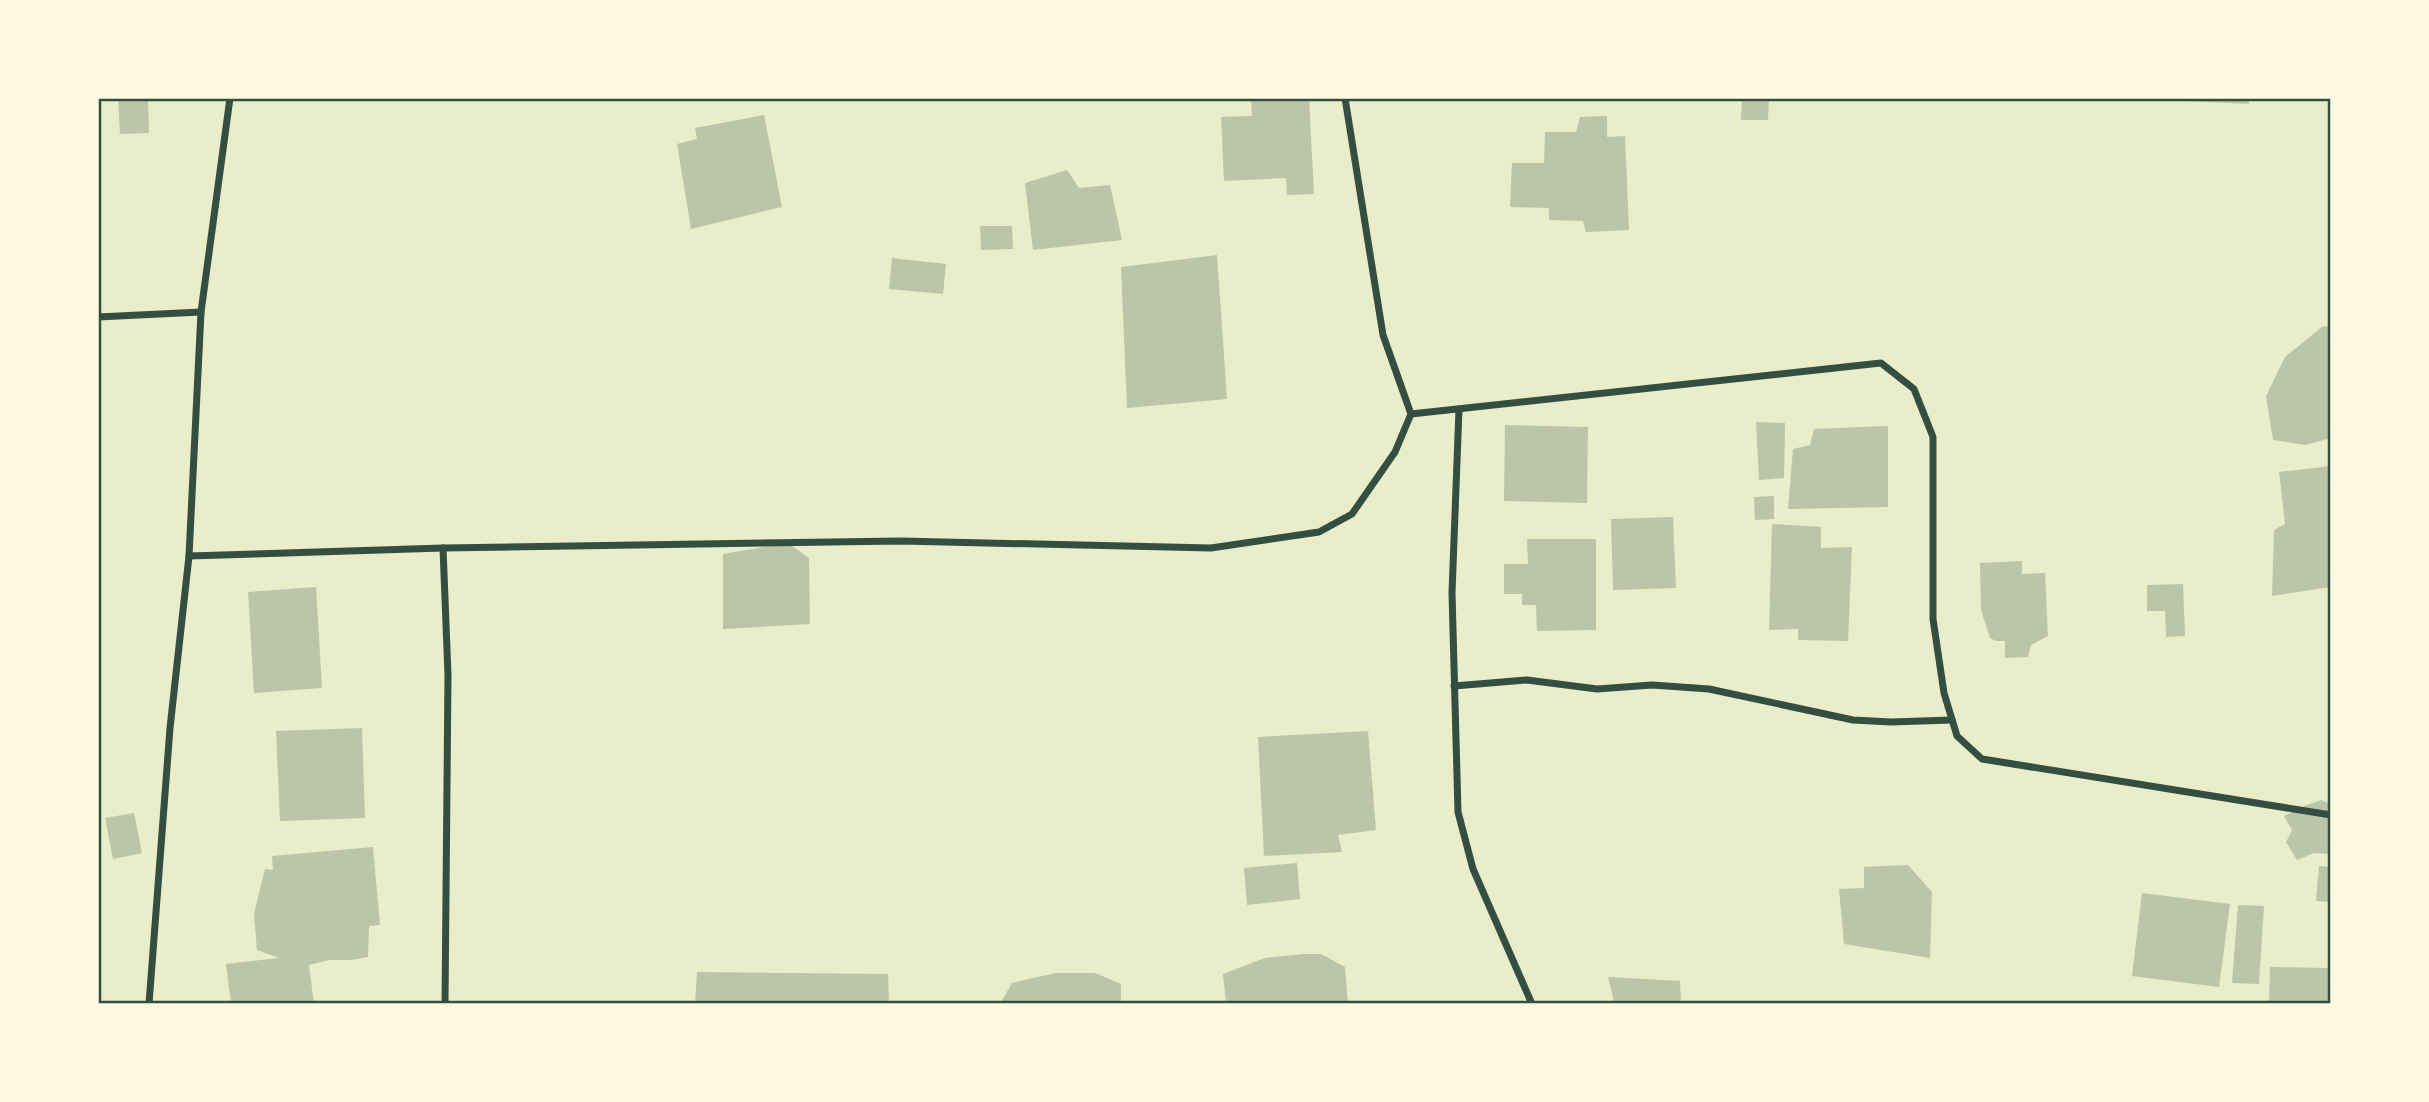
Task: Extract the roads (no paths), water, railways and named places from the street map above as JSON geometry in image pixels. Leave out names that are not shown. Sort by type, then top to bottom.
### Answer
[{"type":"street","points":[[149,1004],[170,728],[189,556],[201,312],[230,98]]},
{"type":"street","points":[[189,556],[443,548],[901,541],[1211,548],[1319,532],[1352,514],[1395,452],[1410,415],[1383,335],[1345,98]]},
{"type":"street","points":[[98,317],[201,312]]},
{"type":"street","points":[[1410,415],[1881,363],[1914,389],[1933,437],[1933,619],[1944,693],[1957,736],[1982,759],[2331,815]]},
{"type":"street","points":[[1459,409],[1452,593],[1458,812],[1473,869],[1532,1004]]},
{"type":"street","points":[[443,548],[448,675],[445,1004]]},
{"type":"street","points":[[1454,686],[1527,680],[1597,689],[1653,685],[1709,689],[1853,720],[1952,720]]}]
